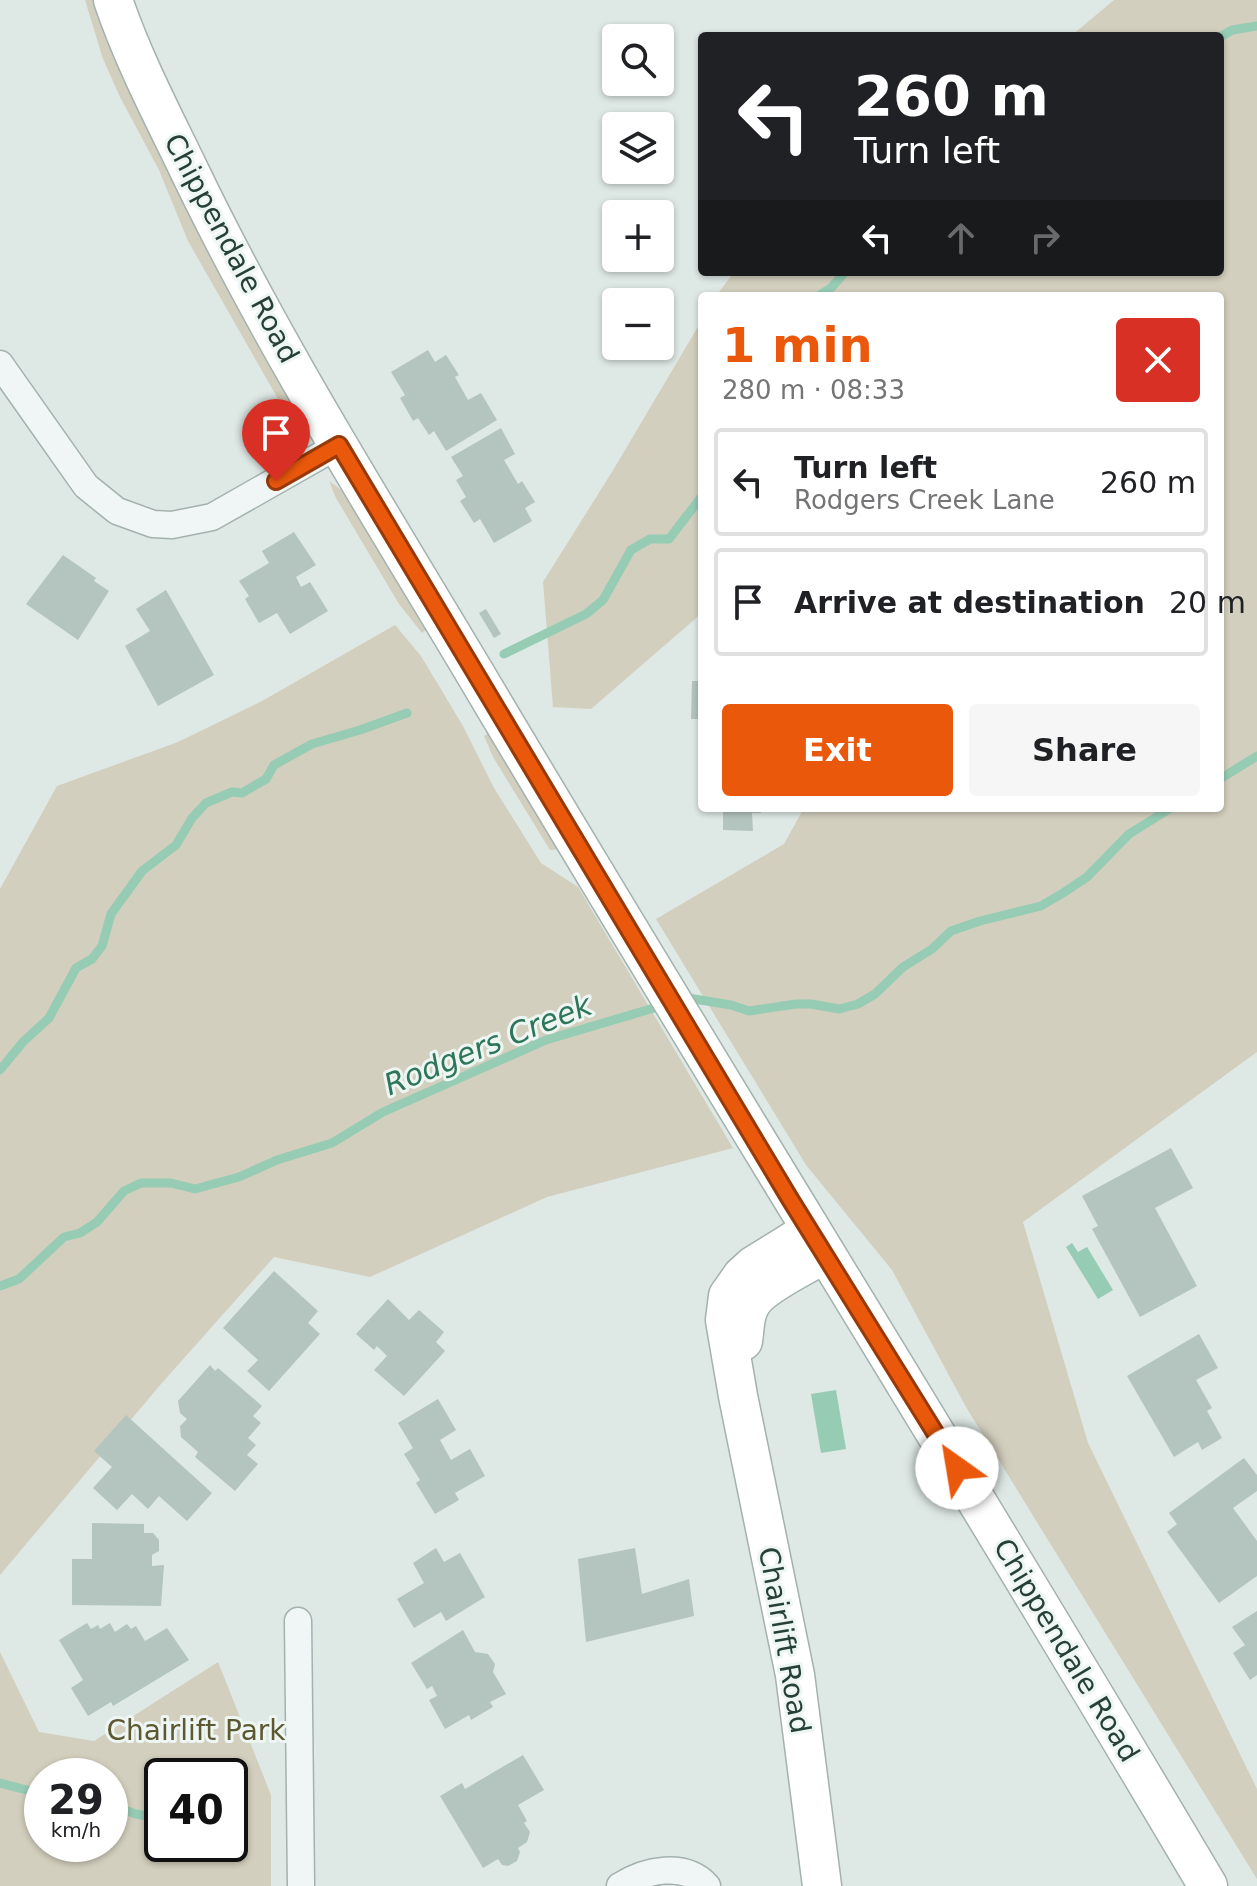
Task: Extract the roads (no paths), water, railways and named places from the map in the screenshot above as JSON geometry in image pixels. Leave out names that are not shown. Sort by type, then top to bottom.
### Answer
[{"type":"street","name":"Chippendale Road","points":[[113,0],[135,55],[208,211],[263,315],[592,869],[1045,1611],[1208,1886]]},
{"type":"street","points":[[0,364],[86,486],[117,511],[153,524],[172,525],[212,517],[339,445]]},
{"type":"street","name":"Chairlift Road","points":[[818,1242],[782,1278],[752,1301],[746,1317],[738,1396],[795,1675],[822,1886]]},
{"type":"street","points":[[298,1621],[301,1886]]},
{"type":"street","points":[[620,1886],[650,1873],[669,1870],[687,1872],[707,1886]]},
{"type":"waterway","points":[[1224,35],[1232,30],[1257,26]]},
{"type":"waterway","points":[[824,292],[842,276]]},
{"type":"waterway","points":[[504,654],[586,614],[603,600],[631,550],[650,539],[669,539],[698,501]]},
{"type":"waterway","points":[[0,1070],[23,1042],[49,1018],[76,968],[92,959],[102,946],[111,914],[142,871],[176,845],[192,818],[206,803],[232,792],[242,793],[266,779],[274,765],[312,744],[407,713]]},
{"type":"waterway","name":"Rodgers Creek","points":[[1224,777],[1257,756]]},
{"type":"waterway","name":"Rodgers Creek","points":[[682,1000],[688,998],[731,1005],[749,1011],[796,1004],[839,1009],[858,1004],[875,994],[903,967],[932,949],[951,931],[1041,906],[1063,893],[1087,877],[1129,834],[1165,812]]},
{"type":"waterway","name":"Rodgers Creek","points":[[0,1286],[19,1279],[64,1237],[80,1233],[97,1222],[124,1191],[141,1183],[171,1183],[195,1189],[239,1177],[277,1160],[332,1143],[383,1112],[546,1040],[664,1005]]},
{"type":"waterway","points":[[0,1783],[24,1789]]},
{"type":"waterway","points":[[128,1811],[144,1816]]},
{"type":"park label","name":"Chairlift Park","points":[[196,1730]]}]
